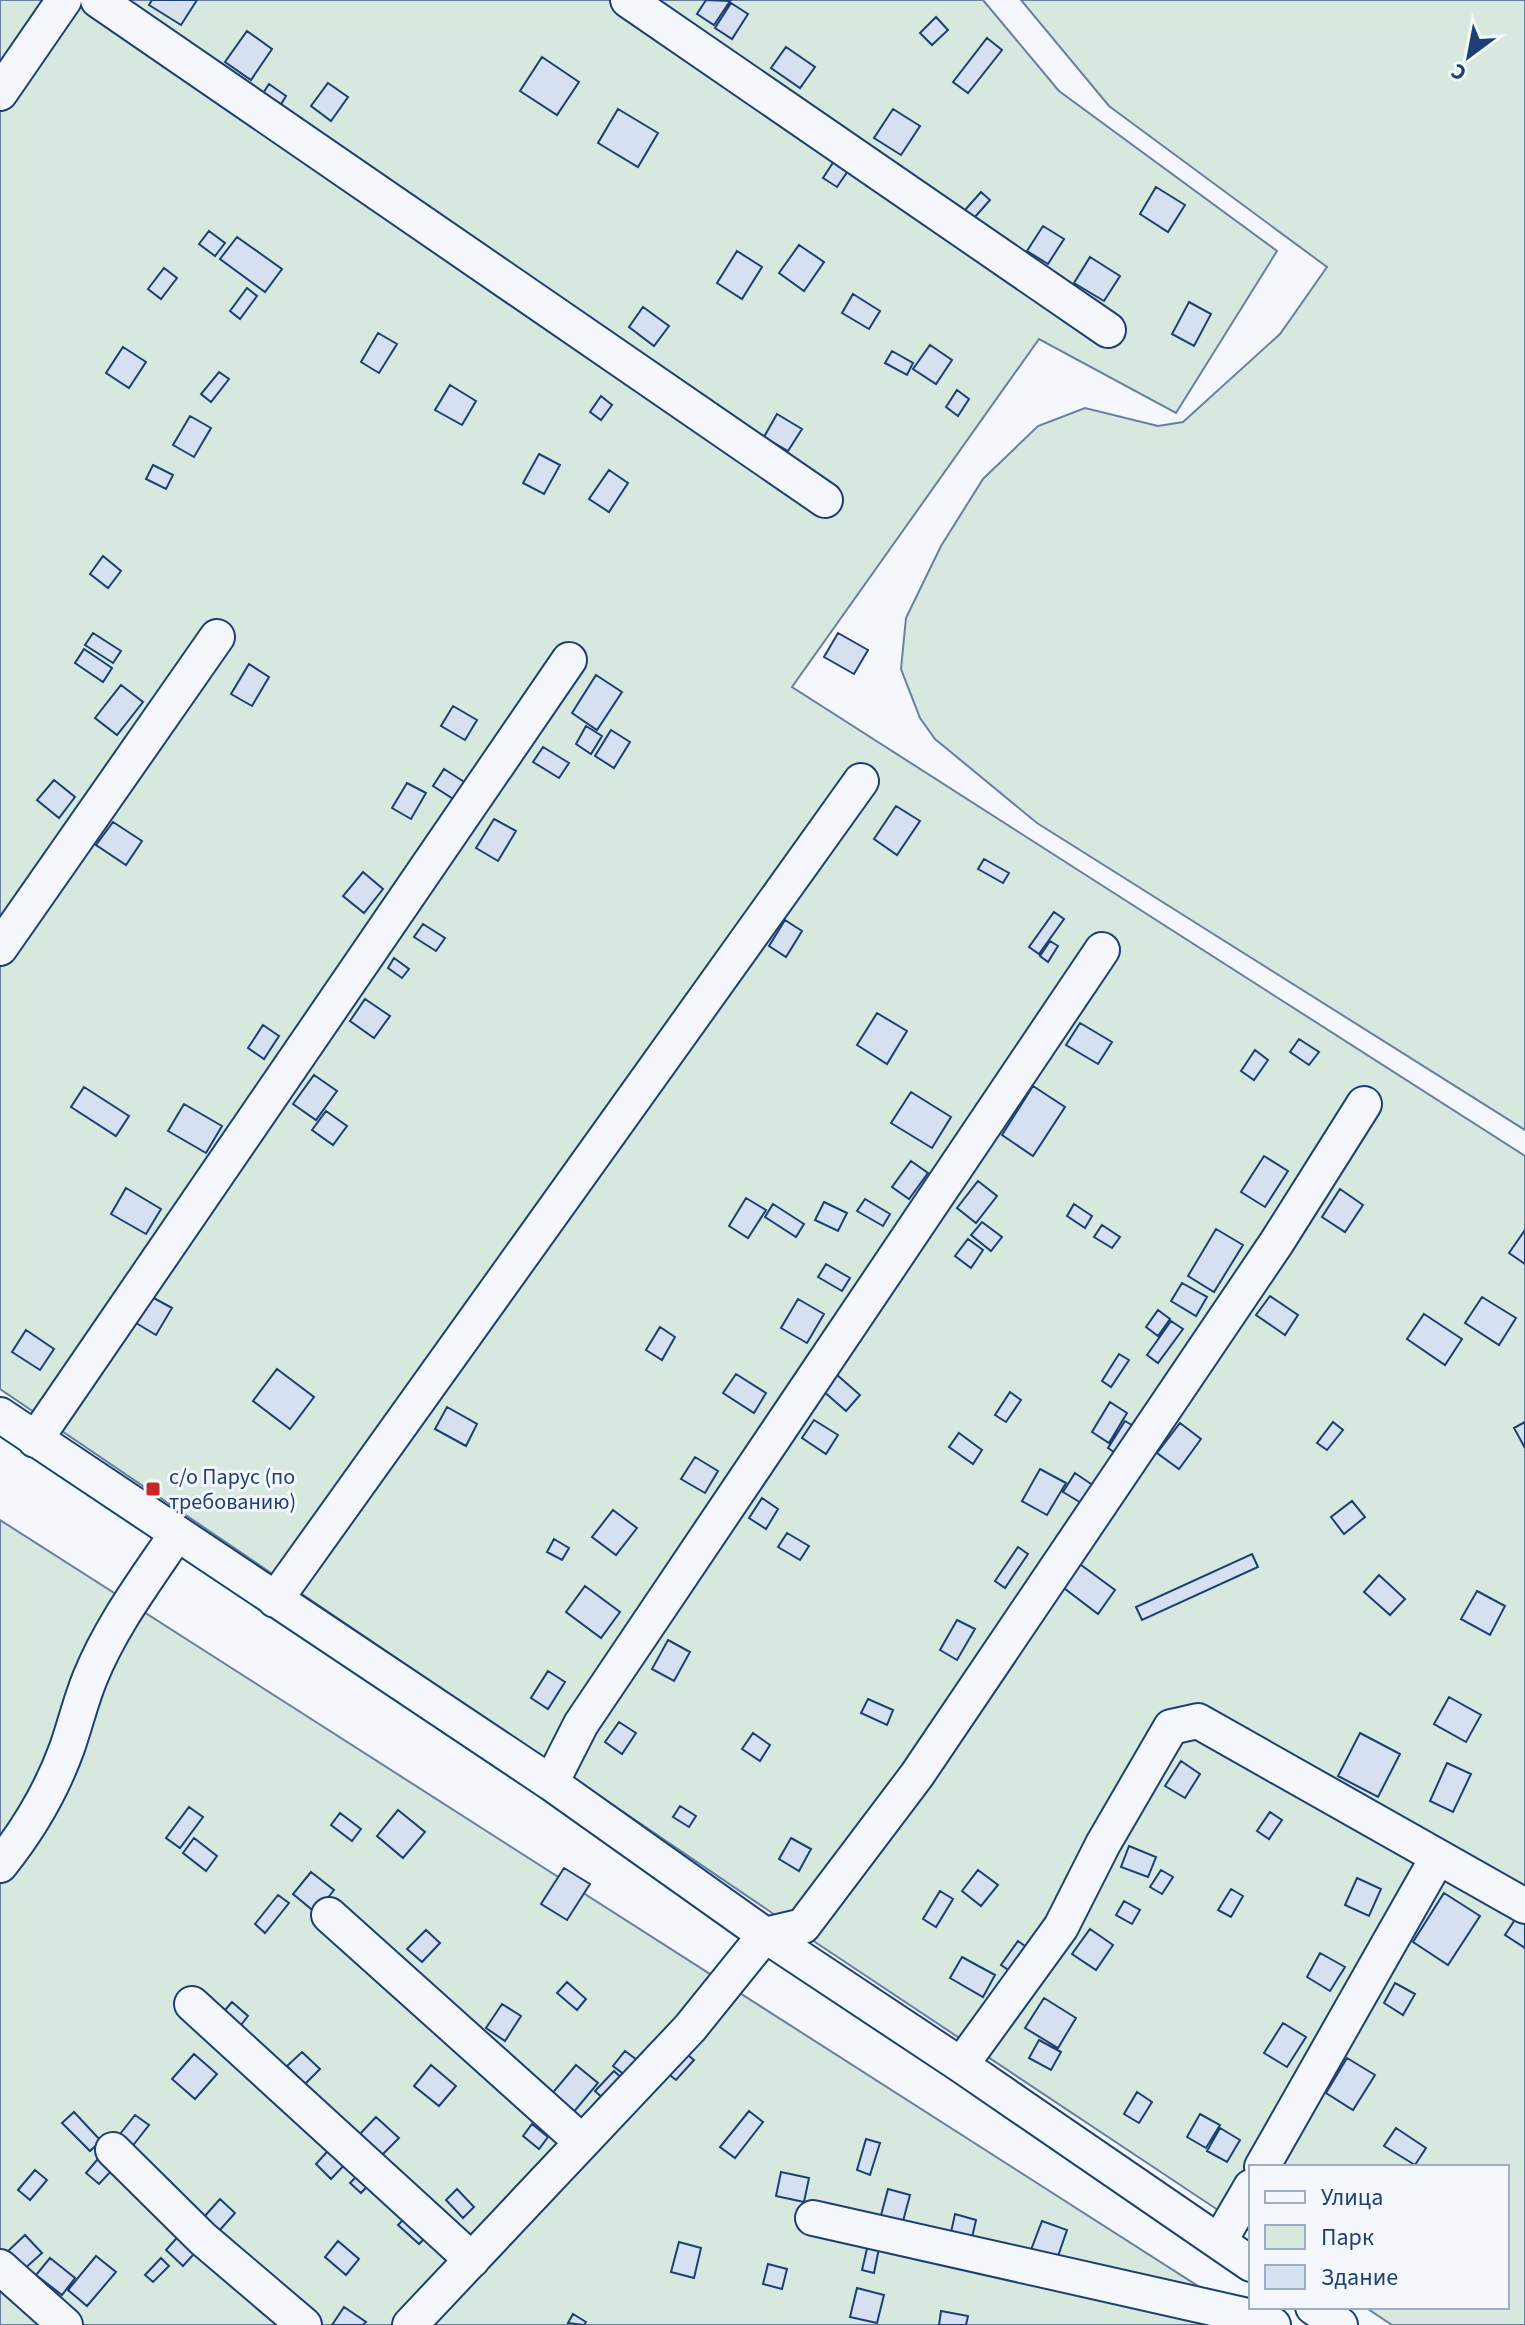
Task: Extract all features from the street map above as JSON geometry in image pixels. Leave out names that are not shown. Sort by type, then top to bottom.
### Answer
[{"type":"street","points":[[0,93],[64,0]]},
{"type":"street","points":[[98,0],[825,500]]},
{"type":"street","points":[[628,0],[1108,330]]},
{"type":"street","points":[[0,948],[217,637]]},
{"type":"street","points":[[35,1440],[569,660]]},
{"type":"street","points":[[275,1600],[644,1080],[732,964],[861,781]]},
{"type":"street","points":[[551,1783],[581,1724],[1102,950]]},
{"type":"street","points":[[410,2325],[690,2028],[765,1935],[803,1926],[917,1775],[1277,1242],[1364,1104]]},
{"type":"street","points":[[0,1415],[551,1783],[765,1935],[1249,2263]]},
{"type":"street","points":[[0,1865],[26,1833],[49,1792],[90,1678],[112,1632],[176,1535]]},
{"type":"street","points":[[961,2065],[1061,1927],[1103,1844],[1171,1727],[1198,1721],[1525,1906]]},
{"type":"street","points":[[1263,2165],[1438,1857]]},
{"type":"street","points":[[329,1915],[582,2142]]},
{"type":"street","points":[[192,2004],[472,2260]]},
{"type":"street","points":[[113,2150],[203,2239],[304,2325]]},
{"type":"street","points":[[1219,2242],[1249,2190]]},
{"type":"street","points":[[813,2218],[1233,2313],[1273,2325]]},
{"type":"street","points":[[0,2267],[65,2325]]},
{"type":"street","points":[[1316,2309],[1340,2325]]},
{"type":"green space","points":[[0,0],[983,0],[1059,91],[1277,251],[1176,413],[1039,339],[792,687],[1525,1156],[1525,2325],[1392,2325],[1368,2309],[1509,2309],[1509,2165],[1249,2165],[1249,2231],[809,1938],[0,1389]]},
{"type":"green space","points":[[1021,0],[1525,0],[1525,1130],[1037,823],[935,739],[920,718],[901,669],[906,618],[941,546],[983,479],[1038,426],[1085,408],[1158,426],[1183,422],[1280,334],[1327,267],[1109,106]]},
{"type":"green space","points":[[0,1520],[1259,2325],[0,2325]]},
{"type":"building","points":[[152,0],[197,0],[181,25],[149,5]]},
{"type":"building","points":[[706,0],[730,1],[714,25],[697,14]]},
{"type":"building","points":[[731,3],[748,14],[732,39],[715,28]]},
{"type":"building","points":[[936,17],[948,30],[932,45],[920,33]]},
{"type":"building","points":[[247,31],[272,49],[251,80],[225,62]]},
{"type":"building","points":[[987,38],[1002,50],[968,93],[953,82]]},
{"type":"building","points":[[786,47],[815,67],[800,88],[771,68]]},
{"type":"building","points":[[542,57],[579,82],[557,115],[520,91]]},
{"type":"building","points":[[328,83],[348,97],[331,121],[311,106]]},
{"type":"building","points":[[269,84],[286,96],[280,106],[262,95]]},
{"type":"building","points":[[618,109],[658,133],[638,167],[598,143]]},
{"type":"building","points":[[893,109],[920,126],[901,155],[874,138]]},
{"type":"building","points":[[838,155],[852,165],[837,187],[823,178]]},
{"type":"building","points":[[1156,187],[1185,205],[1168,232],[1140,214]]},
{"type":"building","points":[[981,192],[990,200],[974,218],[965,210]]},
{"type":"building","points":[[1043,226],[1064,239],[1048,264],[1027,251]]},
{"type":"building","points":[[209,231],[225,243],[215,256],[199,244]]},
{"type":"building","points":[[237,237],[282,269],[265,292],[220,259]]},
{"type":"building","points":[[799,245],[824,262],[804,291],[779,273]]},
{"type":"building","points":[[737,251],[762,267],[742,299],[717,283]]},
{"type":"building","points":[[1090,257],[1120,276],[1104,301],[1074,283]]},
{"type":"building","points":[[164,268],[177,278],[161,299],[148,289]]},
{"type":"building","points":[[247,288],[257,296],[240,319],[230,311]]},
{"type":"building","points":[[853,294],[880,311],[869,329],[842,313]]},
{"type":"building","points":[[1189,302],[1211,314],[1194,346],[1172,334]]},
{"type":"building","points":[[643,307],[669,326],[654,346],[629,327]]},
{"type":"building","points":[[378,333],[397,344],[379,373],[361,362]]},
{"type":"building","points":[[930,345],[952,360],[936,384],[913,369]]},
{"type":"building","points":[[123,347],[146,362],[129,388],[106,373]]},
{"type":"building","points":[[892,351],[913,363],[907,375],[885,363]]},
{"type":"building","points":[[219,372],[229,379],[211,402],[201,394]]},
{"type":"building","points":[[450,385],[476,401],[462,425],[435,410]]},
{"type":"building","points":[[957,390],[969,399],[958,416],[946,407]]},
{"type":"building","points":[[601,396],[612,405],[601,420],[590,412]]},
{"type":"building","points":[[777,414],[802,429],[788,451],[764,437]]},
{"type":"building","points":[[190,416],[211,428],[194,457],[173,445]]},
{"type":"building","points":[[539,454],[560,465],[544,494],[523,483]]},
{"type":"building","points":[[153,465],[173,475],[166,489],[146,479]]},
{"type":"building","points":[[609,470],[628,483],[609,512],[589,499]]},
{"type":"building","points":[[103,556],[121,571],[108,588],[90,574]]},
{"type":"building","points":[[93,633],[121,651],[113,663],[85,645]]},
{"type":"building","points":[[838,633],[868,650],[854,674],[824,657]]},
{"type":"building","points":[[84,649],[112,668],[103,682],[75,663]]},
{"type":"building","points":[[249,664],[269,677],[252,706],[231,694]]},
{"type":"building","points":[[596,675],[622,692],[597,730],[572,713]]},
{"type":"building","points":[[121,685],[143,702],[117,735],[95,718]]},
{"type":"building","points":[[453,706],[477,720],[465,740],[441,726]]},
{"type":"building","points":[[586,726],[602,736],[591,754],[576,744]]},
{"type":"building","points":[[611,730],[630,742],[614,768],[595,756]]},
{"type":"building","points":[[543,747],[569,763],[559,778],[533,762]]},
{"type":"building","points":[[444,769],[469,785],[458,802],[433,786]]},
{"type":"building","points":[[54,780],[75,797],[59,818],[37,800]]},
{"type":"building","points":[[407,783],[426,793],[411,819],[392,808]]},
{"type":"building","points":[[896,806],[920,821],[897,855],[874,839]]},
{"type":"building","points":[[494,819],[516,831],[498,861],[476,848]]},
{"type":"building","points":[[113,822],[142,841],[126,865],[96,845]]},
{"type":"building","points":[[984,859],[1009,873],[1003,883],[978,869]]},
{"type":"building","points":[[363,872],[383,889],[364,913],[343,896]]},
{"type":"building","points":[[1054,912],[1064,919],[1039,954],[1029,947]]},
{"type":"building","points":[[785,920],[802,931],[786,957],[769,946]]},
{"type":"building","points":[[423,924],[445,938],[436,951],[414,937]]},
{"type":"building","points":[[1050,941],[1058,946],[1048,962],[1040,956]]},
{"type":"building","points":[[394,958],[409,969],[402,978],[388,968]]},
{"type":"building","points":[[365,999],[390,1016],[374,1038],[350,1021]]},
{"type":"building","points":[[877,1013],[907,1031],[887,1064],[857,1045]]},
{"type":"building","points":[[1080,1023],[1112,1042],[1098,1064],[1066,1045]]},
{"type":"building","points":[[263,1025],[279,1036],[264,1059],[248,1048]]},
{"type":"building","points":[[1299,1039],[1319,1052],[1309,1065],[1290,1052]]},
{"type":"building","points":[[1255,1050],[1268,1060],[1254,1080],[1241,1071]]},
{"type":"building","points":[[314,1075],[337,1091],[316,1120],[293,1104]]},
{"type":"building","points":[[1033,1086],[1065,1107],[1033,1156],[1002,1135]]},
{"type":"building","points":[[84,1087],[129,1116],[116,1136],[71,1107]]},
{"type":"building","points":[[911,1092],[951,1117],[932,1148],[891,1123]]},
{"type":"building","points":[[184,1104],[222,1126],[206,1153],[168,1131]]},
{"type":"building","points":[[326,1111],[347,1126],[333,1145],[312,1130]]},
{"type":"building","points":[[1264,1156],[1288,1171],[1265,1207],[1241,1192]]},
{"type":"building","points":[[911,1161],[928,1173],[909,1199],[892,1187]]},
{"type":"building","points":[[978,1181],[997,1196],[976,1223],[957,1208]]},
{"type":"building","points":[[126,1188],[161,1209],[146,1234],[111,1214]]},
{"type":"building","points":[[1340,1189],[1363,1205],[1345,1232],[1322,1217]]},
{"type":"building","points":[[746,1198],[766,1210],[748,1238],[729,1226]]},
{"type":"building","points":[[865,1199],[890,1214],[883,1226],[857,1211]]},
{"type":"building","points":[[824,1202],[847,1213],[838,1231],[815,1220]]},
{"type":"building","points":[[773,1204],[804,1224],[796,1237],[765,1217]]},
{"type":"building","points":[[1074,1204],[1092,1216],[1085,1228],[1067,1216]]},
{"type":"building","points":[[982,1222],[1002,1237],[991,1251],[971,1235]]},
{"type":"building","points":[[1102,1225],[1120,1237],[1112,1248],[1094,1237]]},
{"type":"building","points":[[1216,1229],[1243,1245],[1214,1292],[1188,1276]]},
{"type":"building","points":[[1525,1230],[1525,1264],[1509,1253]]},
{"type":"building","points":[[968,1239],[983,1250],[971,1268],[955,1256]]},
{"type":"building","points":[[826,1264],[850,1278],[842,1291],[818,1277]]},
{"type":"building","points":[[1182,1283],[1207,1297],[1196,1316],[1171,1301]]},
{"type":"building","points":[[141,1291],[172,1308],[156,1335],[126,1317]]},
{"type":"building","points":[[1270,1296],[1298,1315],[1285,1335],[1256,1315]]},
{"type":"building","points":[[1482,1297],[1516,1318],[1499,1345],[1465,1323]]},
{"type":"building","points":[[798,1299],[824,1314],[807,1343],[781,1328]]},
{"type":"building","points":[[1158,1310],[1170,1319],[1158,1336],[1146,1327]]},
{"type":"building","points":[[1424,1314],[1462,1339],[1445,1365],[1407,1339]]},
{"type":"building","points":[[1171,1321],[1183,1329],[1158,1363],[1147,1355]]},
{"type":"building","points":[[660,1327],[675,1337],[662,1360],[646,1350]]},
{"type":"building","points":[[26,1330],[54,1349],[40,1370],[12,1352]]},
{"type":"building","points":[[1119,1354],[1129,1360],[1111,1387],[1102,1381]]},
{"type":"building","points":[[277,1369],[314,1397],[290,1429],[253,1401]]},
{"type":"building","points":[[736,1374],[766,1393],[754,1413],[723,1393]]},
{"type":"building","points":[[836,1374],[860,1395],[846,1411],[822,1390]]},
{"type":"building","points":[[1010,1392],[1021,1400],[1006,1422],[995,1415]]},
{"type":"building","points":[[1110,1402],[1127,1413],[1109,1443],[1092,1432]]},
{"type":"building","points":[[447,1407],[477,1424],[466,1446],[435,1429]]},
{"type":"building","points":[[814,1420],[838,1435],[826,1454],[802,1438]]},
{"type":"building","points":[[1125,1421],[1135,1427],[1117,1454],[1108,1448]]},
{"type":"building","points":[[1333,1422],[1343,1430],[1327,1450],[1317,1443]]},
{"type":"building","points":[[1525,1422],[1525,1448],[1514,1428]]},
{"type":"building","points":[[1180,1423],[1201,1439],[1179,1469],[1157,1453]]},
{"type":"building","points":[[959,1433],[982,1450],[973,1464],[949,1447]]},
{"type":"building","points":[[695,1457],[718,1471],[705,1493],[681,1479]]},
{"type":"building","points":[[1040,1469],[1066,1483],[1047,1515],[1022,1501]]},
{"type":"building","points":[[1075,1473],[1094,1486],[1083,1504],[1063,1492]]},
{"type":"building","points":[[762,1498],[778,1509],[766,1529],[749,1518]]},
{"type":"building","points":[[1352,1501],[1365,1517],[1344,1534],[1331,1517]]},
{"type":"building","points":[[613,1510],[637,1528],[616,1555],[592,1537]]},
{"type":"building","points":[[787,1533],[809,1546],[800,1560],[778,1547]]},
{"type":"building","points":[[554,1539],[569,1548],[562,1560],[547,1552]]},
{"type":"building","points":[[1018,1547],[1028,1554],[1005,1588],[995,1581]]},
{"type":"building","points":[[1252,1554],[1258,1567],[1142,1620],[1136,1607]]},
{"type":"building","points":[[1073,1559],[1115,1590],[1098,1614],[1056,1582]]},
{"type":"building","points":[[1379,1575],[1405,1599],[1390,1615],[1364,1592]]},
{"type":"building","points":[[585,1586],[620,1612],[601,1638],[566,1612]]},
{"type":"building","points":[[1477,1591],[1505,1606],[1490,1635],[1461,1619]]},
{"type":"building","points":[[957,1620],[975,1629],[957,1660],[940,1650]]},
{"type":"building","points":[[668,1640],[690,1652],[674,1681],[652,1669]]},
{"type":"building","points":[[548,1671],[565,1682],[548,1709],[531,1698]]},
{"type":"building","points":[[1449,1697],[1481,1715],[1466,1742],[1434,1724]]},
{"type":"building","points":[[868,1699],[893,1710],[887,1725],[861,1713]]},
{"type":"building","points":[[619,1722],[636,1733],[622,1754],[605,1742]]},
{"type":"building","points":[[753,1733],[770,1745],[760,1761],[742,1749]]},
{"type":"building","points":[[1360,1733],[1400,1754],[1378,1797],[1338,1776]]},
{"type":"building","points":[[1181,1761],[1200,1774],[1185,1798],[1165,1786]]},
{"type":"building","points":[[1447,1763],[1471,1774],[1453,1812],[1430,1801]]},
{"type":"building","points":[[680,1806],[696,1816],[689,1827],[673,1817]]},
{"type":"building","points":[[189,1807],[203,1817],[180,1848],[166,1838]]},
{"type":"building","points":[[398,1810],[425,1832],[403,1858],[377,1836]]},
{"type":"building","points":[[1270,1812],[1282,1820],[1269,1839],[1257,1831]]},
{"type":"building","points":[[340,1813],[361,1829],[352,1841],[331,1825]]},
{"type":"building","points":[[194,1838],[217,1856],[206,1871],[183,1853]]},
{"type":"building","points":[[791,1838],[811,1849],[799,1871],[779,1859]]},
{"type":"building","points":[[1129,1846],[1156,1857],[1148,1877],[1121,1867]]},
{"type":"building","points":[[564,1868],[590,1884],[567,1920],[541,1904]]},
{"type":"building","points":[[978,1870],[998,1885],[981,1906],[962,1891]]},
{"type":"building","points":[[1161,1870],[1173,1877],[1162,1894],[1150,1887]]},
{"type":"building","points":[[311,1872],[334,1890],[316,1913],[293,1894]]},
{"type":"building","points":[[1357,1878],[1381,1889],[1369,1916],[1345,1905]]},
{"type":"building","points":[[1231,1889],[1243,1896],[1231,1917],[1218,1910]]},
{"type":"building","points":[[940,1891],[953,1899],[936,1927],[923,1919]]},
{"type":"building","points":[[1444,1893],[1480,1916],[1448,1965],[1413,1942]]},
{"type":"building","points":[[278,1895],[289,1903],[265,1933],[255,1924]]},
{"type":"building","points":[[1124,1901],[1140,1910],[1132,1924],[1116,1915]]},
{"type":"building","points":[[1520,1912],[1525,1916],[1525,1948],[1505,1935]]},
{"type":"building","points":[[1090,1929],[1113,1945],[1096,1970],[1072,1954]]},
{"type":"building","points":[[426,1930],[440,1943],[422,1962],[407,1949]]},
{"type":"building","points":[[1018,1941],[1032,1951],[1016,1975],[1001,1965]]},
{"type":"building","points":[[1320,1953],[1345,1967],[1330,1991],[1307,1977]]},
{"type":"building","points":[[962,1957],[995,1975],[983,1997],[950,1978]]},
{"type":"building","points":[[567,1982],[586,1999],[577,2010],[557,1993]]},
{"type":"building","points":[[1395,1983],[1415,1994],[1403,2015],[1384,2003]]},
{"type":"building","points":[[1044,1998],[1076,2018],[1058,2048],[1025,2028]]},
{"type":"building","points":[[232,2002],[248,2016],[237,2030],[220,2016]]},
{"type":"building","points":[[502,2004],[521,2016],[505,2041],[486,2028]]},
{"type":"building","points":[[1283,2023],[1306,2037],[1287,2067],[1264,2053]]},
{"type":"building","points":[[1039,2040],[1061,2052],[1051,2070],[1029,2058]]},
{"type":"building","points":[[625,2051],[641,2063],[629,2078],[613,2066]]},
{"type":"building","points":[[683,2051],[694,2060],[676,2080],[666,2072]]},
{"type":"building","points":[[302,2052],[320,2069],[305,2084],[287,2066]]},
{"type":"building","points":[[194,2054],[217,2074],[195,2099],[172,2079]]},
{"type":"building","points":[[1347,2058],[1375,2075],[1353,2110],[1326,2093]]},
{"type":"building","points":[[431,2065],[456,2086],[439,2106],[414,2086]]},
{"type":"building","points":[[576,2065],[598,2083],[572,2114],[550,2096]]},
{"type":"building","points":[[614,2071],[626,2082],[608,2103],[595,2091]]},
{"type":"building","points":[[1137,2092],[1152,2102],[1139,2123],[1124,2114]]},
{"type":"building","points":[[749,2111],[763,2122],[735,2158],[720,2147]]},
{"type":"building","points":[[74,2112],[101,2141],[90,2151],[62,2123]]},
{"type":"building","points":[[1200,2114],[1220,2125],[1206,2148],[1187,2137]]},
{"type":"building","points":[[135,2115],[149,2125],[131,2148],[117,2138]]},
{"type":"building","points":[[376,2117],[399,2138],[380,2157],[358,2136]]},
{"type":"building","points":[[532,2124],[548,2137],[539,2149],[523,2136]]},
{"type":"building","points":[[1220,2128],[1240,2140],[1227,2162],[1207,2151]]},
{"type":"building","points":[[1396,2128],[1426,2148],[1415,2165],[1384,2146]]},
{"type":"building","points":[[866,2139],[880,2143],[870,2175],[857,2170]]},
{"type":"building","points":[[334,2144],[350,2159],[331,2179],[316,2164]]},
{"type":"building","points":[[103,2153],[117,2165],[99,2184],[86,2173]]},
{"type":"building","points":[[35,2170],[47,2180],[30,2200],[18,2190]]},
{"type":"building","points":[[362,2171],[373,2180],[361,2193],[350,2183]]},
{"type":"building","points":[[781,2172],[809,2178],[804,2202],[776,2196]]},
{"type":"building","points":[[457,2189],[474,2207],[463,2218],[446,2200]]},
{"type":"building","points":[[888,2189],[910,2195],[902,2225],[880,2219]]},
{"type":"building","points":[[220,2199],[235,2213],[219,2231],[204,2217]]},
{"type":"building","points":[[955,2214],[976,2220],[971,2242],[950,2237]]},
{"type":"building","points":[[406,2217],[427,2236],[419,2244],[398,2225]]},
{"type":"building","points":[[1042,2221],[1067,2230],[1057,2259],[1031,2250]]},
{"type":"building","points":[[184,2230],[201,2246],[183,2266],[166,2250]]},
{"type":"building","points":[[25,2235],[42,2253],[22,2271],[5,2254]]},
{"type":"building","points":[[869,2240],[880,2243],[874,2273],[862,2270]]},
{"type":"building","points":[[338,2241],[359,2259],[346,2275],[325,2257]]},
{"type":"building","points":[[679,2242],[701,2248],[694,2278],[671,2272]]},
{"type":"building","points":[[96,2256],[116,2272],[87,2306],[68,2290]]},
{"type":"building","points":[[50,2258],[75,2278],[62,2295],[36,2275]]},
{"type":"building","points":[[161,2258],[169,2266],[153,2282],[145,2275]]},
{"type":"building","points":[[768,2264],[787,2269],[782,2289],[763,2284]]},
{"type":"building","points":[[857,2288],[884,2295],[877,2323],[850,2317]]},
{"type":"building","points":[[344,2307],[366,2322],[363,2325],[332,2325]]},
{"type":"building","points":[[941,2311],[968,2316],[966,2325],[939,2325]]},
{"type":"building","points":[[573,2314],[586,2322],[584,2325],[568,2323]]},
{"type":"place","name":"с/о Парус (по требованию)","points":[[153,1489]]}]
